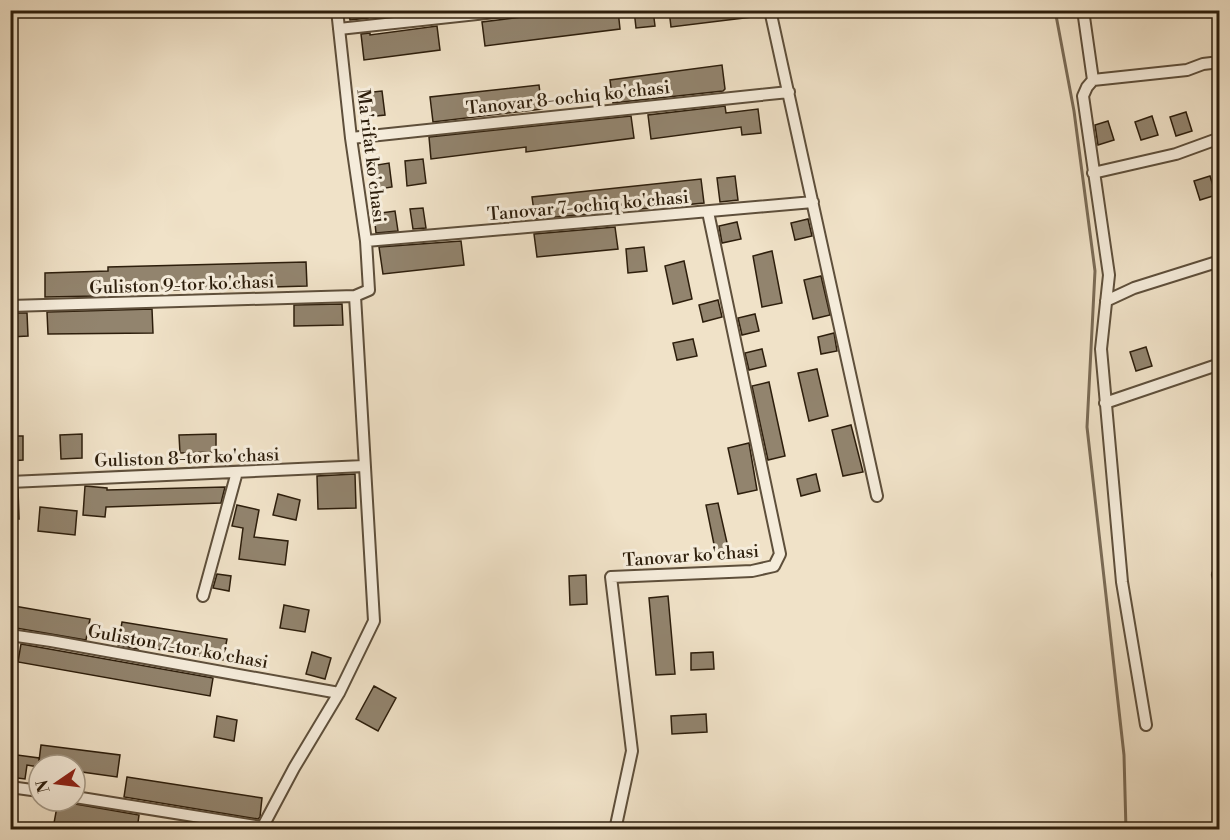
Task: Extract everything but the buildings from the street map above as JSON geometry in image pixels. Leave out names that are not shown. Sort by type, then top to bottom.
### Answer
[{"type":"street","name":"Ma'rifat ko'chasi","points":[[337,10],[351,138],[366,241],[369,290],[355,296]]},
{"type":"street","points":[[339,29],[515,10]]},
{"type":"street","points":[[770,10],[877,496]]},
{"type":"street","points":[[1083,10],[1093,80]]},
{"type":"street","points":[[1146,725],[1122,582],[1101,349],[1109,275],[1083,96],[1093,80],[1187,70],[1203,64],[1220,62]]},
{"type":"street","name":"Tanovar 8-ochiq ko'chasi","points":[[351,138],[789,92]]},
{"type":"street","points":[[1093,173],[1176,154],[1220,138]]},
{"type":"street","name":"Tanovar 7-ochiq ko'chasi","points":[[366,241],[813,202]]},
{"type":"street","name":"Tanovar ko'chasi","points":[[615,830],[632,751],[610,577],[752,571],[774,566],[780,554],[708,212]]},
{"type":"street","points":[[1106,301],[1134,288],[1220,261]]},
{"type":"street","points":[[87,799],[262,828],[294,768],[339,693],[374,621],[355,296]]},
{"type":"street","name":"Guliston 9-tor ko'chasi","points":[[10,306],[355,296]]},
{"type":"street","points":[[1105,403],[1220,364]]},
{"type":"street","name":"Guliston 8-tor ko'chasi","points":[[10,482],[364,466]]},
{"type":"street","points":[[203,596],[237,472]]},
{"type":"street","points":[[1220,574],[1218,574],[1220,582]]},
{"type":"street","name":"Guliston 7-tor ko'chasi","points":[[10,635],[339,693]]},
{"type":"street","points":[[10,787],[27,789]]},
{"type":"waterway","points":[[1055,10],[1074,111],[1095,271],[1087,427],[1124,755],[1126,830]]}]
